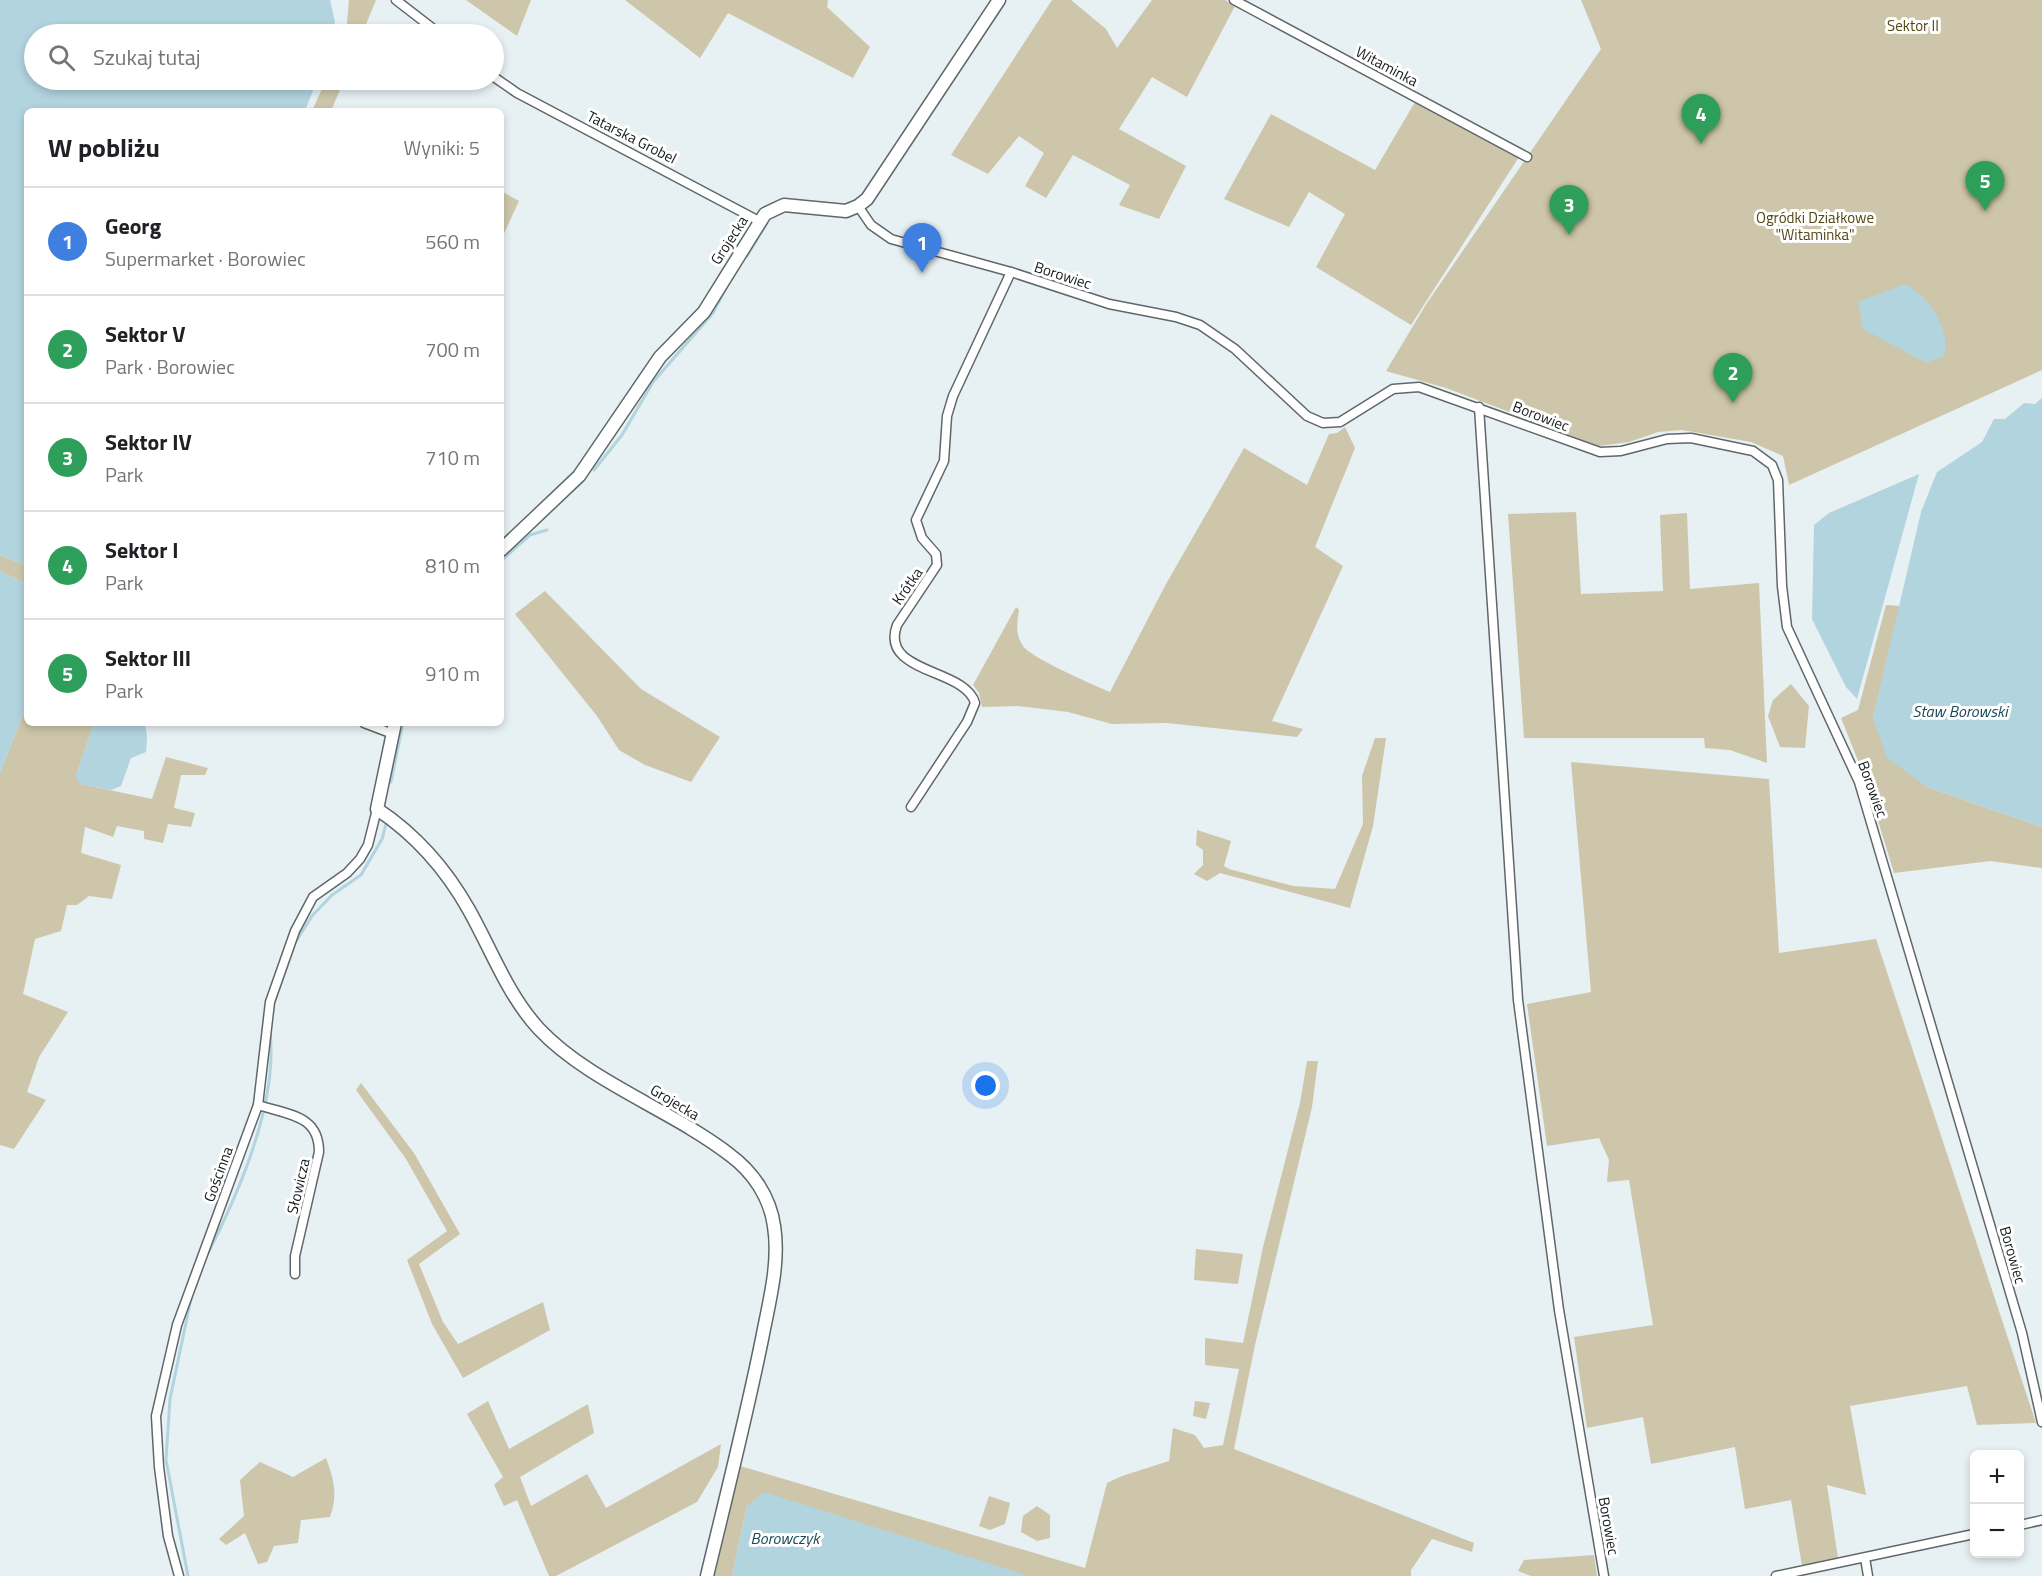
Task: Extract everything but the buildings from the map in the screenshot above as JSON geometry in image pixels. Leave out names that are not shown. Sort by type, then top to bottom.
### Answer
[{"type":"street","points":[[396,0],[427,24]]},
{"type":"street","points":[[858,206],[867,199],[891,166],[999,0]]},
{"type":"street","name":"Witaminka","points":[[1234,0],[1527,157]]},
{"type":"street","name":"Tatarska Grobel","points":[[504,84],[517,93],[759,221]]},
{"type":"street","name":"Grojecka","points":[[504,547],[579,476],[660,357],[704,312],[759,221],[769,211],[784,205],[839,212],[858,206]]},
{"type":"street","name":"Borowiec","points":[[858,206],[871,225],[891,239],[1011,272],[1109,304],[1176,317],[1200,326],[1235,349],[1307,416],[1319,422],[1340,422],[1387,392],[1406,386],[1423,388],[1479,407],[1600,452],[1621,451],[1667,439],[1691,438],[1756,453],[1768,461],[1776,472],[1782,586],[1787,627],[1858,782],[2022,1333],[2042,1422]]},
{"type":"street","name":"Krótka","points":[[911,807],[967,722],[975,703],[967,690],[903,656],[895,646],[894,635],[897,625],[936,569],[936,554],[919,532],[917,514],[945,461],[947,416],[953,396],[1011,272]]},
{"type":"street","name":"Borowiec","points":[[1479,407],[1518,1000],[1559,1310],[1604,1576]]},
{"type":"street","points":[[377,809],[394,729],[379,726]]},
{"type":"street","name":"Grojecka","points":[[377,809],[412,834],[446,875],[470,912],[516,1000],[550,1040],[579,1062],[728,1153],[751,1175],[765,1197],[774,1223],[776,1242],[772,1287],[754,1377],[707,1576]]},
{"type":"street","name":"Gościnna","points":[[179,1576],[168,1536],[159,1467],[156,1416],[177,1325],[258,1105],[270,1002],[295,931],[313,897],[347,873],[360,859],[368,845],[377,809]]},
{"type":"street","name":"Słowicza","points":[[258,1105],[302,1120],[315,1128],[319,1139],[319,1152],[296,1256],[295,1274]]},
{"type":"street","points":[[2024,1524],[2042,1520]]},
{"type":"street","points":[[1776,1576],[1970,1535]]},
{"type":"street","points":[[1865,1558],[1868,1576]]},
{"type":"green space","points":[[349,0],[376,0],[366,24],[347,24]]},
{"type":"green space","points":[[466,0],[531,0],[517,36],[504,27],[504,24],[500,24]]},
{"type":"green space","points":[[625,0],[828,0],[827,7],[870,47],[853,78],[728,13],[700,58]]},
{"type":"green space","points":[[1052,0],[1071,0],[1106,29],[1117,48],[1152,0],[1225,0],[1235,6],[1187,97],[1152,77],[1119,129],[1186,166],[1159,219],[1119,205],[1130,185],[1073,155],[1046,198],[1025,186],[1044,153],[1019,136],[988,174],[951,155]]},
{"type":"green space","name":"Ogródki Działkowe \"Witaminka\"","points":[[1581,0],[2042,0],[2042,370],[1789,485],[1783,456],[1751,442],[1682,430],[1658,432],[1629,442],[1599,446],[1446,388],[1386,371],[1425,306],[1601,49]]},
{"type":"green space","points":[[321,90],[340,90],[332,108],[313,108]]},
{"type":"green space","points":[[1415,102],[1519,157],[1411,325],[1316,267],[1345,214],[1309,192],[1289,227],[1224,199],[1271,114],[1375,170]]},
{"type":"green space","points":[[504,193],[519,201],[504,234]]},
{"type":"green space","points":[[1345,427],[1355,448],[1315,547],[1343,566],[1272,721],[1303,729],[1297,737],[1167,723],[1112,724],[1068,712],[1018,706],[982,707],[979,693],[973,685],[1016,607],[1019,610],[1017,624],[1019,637],[1028,651],[1110,692],[1166,584],[1244,448],[1307,485],[1329,434],[1337,433]]},
{"type":"green space","points":[[1576,512],[1581,594],[1663,591],[1660,515],[1687,513],[1690,589],[1759,583],[1767,763],[1730,750],[1705,748],[1704,738],[1524,738],[1508,514]]},
{"type":"green space","points":[[0,555],[24,565],[24,583],[0,571]]},
{"type":"green space","points":[[545,591],[641,689],[720,737],[691,782],[645,765],[619,750],[597,716],[515,614]]},
{"type":"green space","points":[[1886,605],[1900,606],[1873,718],[1927,787],[2042,827],[2042,868],[1990,861],[1894,873],[1865,778],[1841,718],[1858,710]]},
{"type":"green space","points":[[1791,684],[1809,706],[1805,748],[1780,747],[1768,716],[1773,700]]},
{"type":"green space","points":[[24,712],[24,726],[93,726],[76,776],[81,784],[152,799],[166,757],[208,768],[205,775],[181,775],[174,808],[195,813],[191,827],[168,824],[163,843],[144,839],[144,831],[117,826],[113,837],[85,827],[81,853],[121,865],[112,899],[89,896],[77,905],[67,905],[61,931],[35,939],[23,994],[68,1012],[39,1057],[27,1092],[46,1100],[14,1149],[0,1145],[0,773]]},
{"type":"green space","points":[[1375,738],[1386,738],[1373,826],[1350,908],[1220,873],[1207,881],[1194,874],[1203,865],[1203,850],[1196,845],[1197,830],[1231,841],[1224,866],[1229,869],[1293,886],[1335,889],[1363,824],[1362,776]]},
{"type":"green space","points":[[1571,762],[1769,779],[1779,953],[1876,939],[2036,1423],[1977,1425],[1967,1386],[1850,1406],[1866,1495],[1827,1485],[1838,1558],[1802,1566],[1791,1500],[1745,1509],[1735,1447],[1651,1464],[1643,1417],[1587,1428],[1574,1337],[1653,1325],[1629,1180],[1607,1182],[1609,1160],[1599,1138],[1547,1146],[1527,1004],[1591,992]]},
{"type":"green space","points":[[1307,1061],[1318,1061],[1312,1107],[1255,1345],[1234,1449],[1474,1543],[1472,1552],[1432,1539],[1411,1570],[1411,1576],[1021,1576],[747,1506],[732,1576],[714,1576],[740,1466],[1085,1568],[1107,1483],[1169,1461],[1173,1428],[1195,1435],[1204,1448],[1223,1445],[1239,1369],[1205,1365],[1205,1338],[1243,1343],[1263,1247],[1300,1103]]},
{"type":"green space","points":[[361,1083],[414,1153],[460,1234],[419,1264],[443,1322],[458,1344],[543,1302],[550,1330],[463,1378],[432,1324],[407,1260],[447,1231],[406,1159],[356,1090]]},
{"type":"green space","points":[[1196,1249],[1243,1254],[1238,1284],[1194,1280]]},
{"type":"green space","points":[[488,1401],[509,1449],[588,1404],[594,1433],[520,1477],[531,1506],[587,1474],[606,1508],[721,1444],[718,1467],[697,1502],[556,1576],[549,1576],[517,1500],[504,1506],[494,1485],[503,1477],[467,1414]]},
{"type":"green space","points":[[1195,1401],[1210,1403],[1206,1419],[1193,1416]]},
{"type":"green space","points":[[326,1458],[334,1488],[334,1502],[330,1517],[301,1520],[298,1543],[274,1546],[267,1562],[258,1564],[245,1533],[226,1545],[219,1539],[244,1516],[240,1480],[260,1462],[293,1477]]},
{"type":"green space","points":[[989,1496],[1010,1503],[1005,1524],[990,1530],[979,1526]]},
{"type":"green space","points":[[1037,1506],[1050,1515],[1050,1538],[1037,1541],[1021,1532],[1023,1516]]},
{"type":"green space","points":[[1594,1555],[1597,1576],[1531,1576],[1518,1571],[1524,1560]]},
{"type":"water","points":[[0,0],[330,0],[334,24],[24,24],[24,90],[313,90],[306,108],[24,108],[24,565],[0,555]]},
{"type":"water","points":[[1905,284],[1922,296],[1936,314],[1944,335],[1946,346],[1944,356],[1926,363],[1863,329],[1858,302]]},
{"type":"water","name":"Staw Borowski","points":[[2042,398],[2042,827],[1927,787],[1887,758],[1873,718],[1921,512],[1937,472],[1982,442],[1994,419],[2005,419],[2024,403],[2035,404]]},
{"type":"water","points":[[1919,474],[1857,699],[1846,687],[1812,619],[1814,525],[1829,513]]},
{"type":"water","points":[[0,571],[24,583],[24,712],[0,773]]},
{"type":"water","points":[[93,726],[145,726],[146,752],[131,758],[121,786],[111,790],[80,784],[76,776]]},
{"type":"water","name":"Borowczyk","points":[[764,1492],[1029,1576],[732,1576],[747,1506]]},
{"type":"waterway","points":[[747,256],[767,223]]},
{"type":"waterway","points":[[594,470],[622,435],[653,382],[713,313],[726,288]]},
{"type":"waterway","points":[[504,558],[530,535],[547,530]]},
{"type":"waterway","points":[[391,782],[402,726]]},
{"type":"waterway","points":[[273,1006],[295,943],[312,916],[332,895],[361,875],[382,839],[386,824]]},
{"type":"waterway","points":[[206,1257],[231,1206],[262,1118],[271,1060],[270,1033]]},
{"type":"waterway","points":[[188,1576],[166,1460],[170,1399],[192,1294]]},
{"type":"place","name":"Sektor I","points":[[1701,144]]},
{"type":"place","name":"Sektor III","points":[[1985,211]]},
{"type":"place","name":"Sektor IV","points":[[1569,235]]},
{"type":"place","name":"Georg","points":[[922,273]]},
{"type":"place","name":"Sektor V","points":[[1733,403]]},
{"type":"park label","name":"Sektor II","points":[[1913,25]]}]
